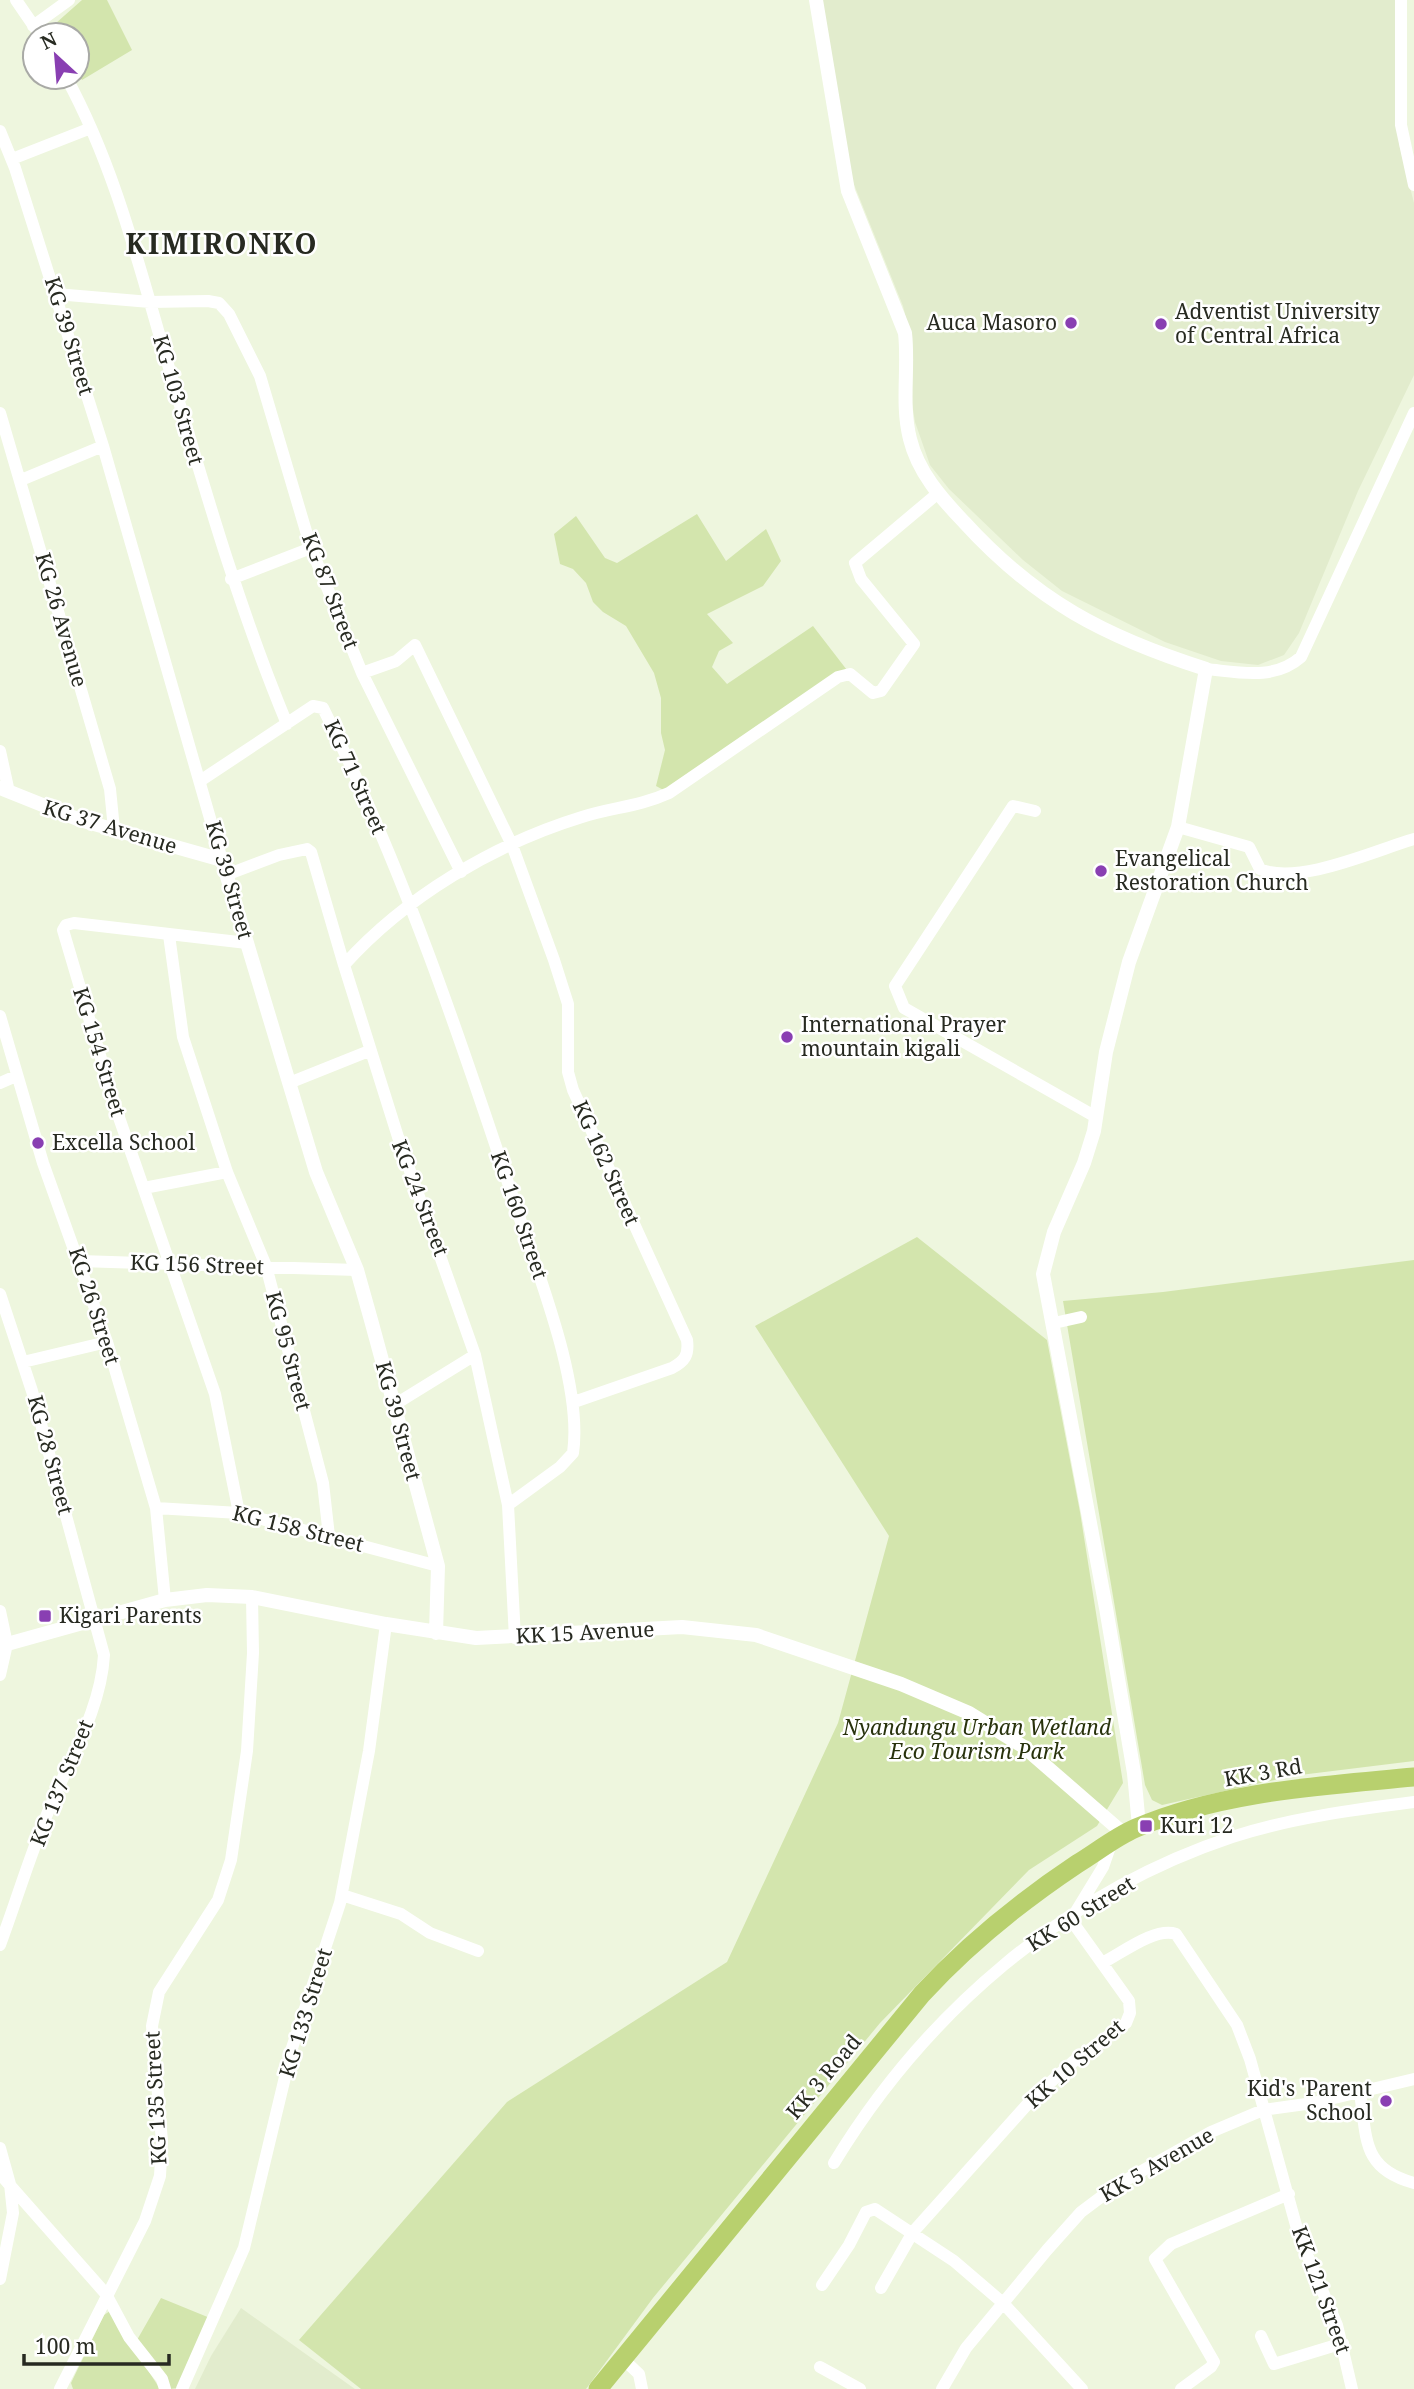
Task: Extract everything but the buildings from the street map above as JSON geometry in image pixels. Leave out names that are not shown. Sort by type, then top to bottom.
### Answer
[{"type":"highway","name":"KK 3 Rd","points":[[1125,1833],[1206,1806],[1278,1792],[1414,1777]]},
{"type":"highway","name":"KK 3 Road","points":[[598,2389],[922,1994],[957,1956],[1027,1899],[1125,1833]]},
{"type":"street","points":[[16,0],[30,21]]},
{"type":"street","points":[[46,21],[69,0]]},
{"type":"street","points":[[816,0],[845,179],[905,333],[906,417],[910,440],[937,494],[997,557],[1041,594],[1125,640],[1206,669],[1265,674],[1291,666],[1301,657],[1414,413]]},
{"type":"street","points":[[1401,0],[1401,125],[1414,185]]},
{"type":"street","name":"KG 103 Street","points":[[73,91],[91,128],[121,206],[231,579],[286,724]]},
{"type":"street","points":[[12,159],[91,128]]},
{"type":"street","name":"KG 39 Street","points":[[0,131],[12,159],[103,446],[226,875],[316,1172],[357,1270],[438,1566],[436,1633]]},
{"type":"street","points":[[56,294],[150,302]]},
{"type":"street","name":"KG 87 Street","points":[[150,302],[219,303],[239,331],[260,376],[311,548],[362,673],[461,872]]},
{"type":"street","name":"KG 26 Avenue","points":[[0,413],[110,789],[114,829]]},
{"type":"street","points":[[20,480],[103,446]]},
{"type":"street","points":[[344,965],[382,927],[411,904],[461,872],[512,845],[581,817],[641,805],[669,793],[838,677],[850,674],[873,693],[881,691],[914,644],[860,579],[855,563],[937,494]]},
{"type":"street","points":[[231,579],[311,548]]},
{"type":"street","points":[[362,673],[396,661],[415,645],[512,845]]},
{"type":"street","points":[[1075,1913],[1125,1833],[1134,1773],[1054,1323],[1044,1286],[1046,1255],[1084,1163],[1096,1116],[1106,1052],[1129,962],[1178,827],[1206,669]]},
{"type":"street","name":"KG 71 Street","points":[[200,781],[313,706],[323,708],[411,904]]},
{"type":"street","points":[[0,751],[4,790]]},
{"type":"street","name":"KG 37 Avenue","points":[[4,790],[52,811],[222,860]]},
{"type":"street","points":[[1035,811],[1013,806],[895,986],[904,1008],[1096,1116]]},
{"type":"street","points":[[1178,827],[1249,846],[1260,869],[1286,874],[1350,860],[1414,839]]},
{"type":"street","name":"KG 162 Street","points":[[512,845],[568,1004],[568,1072],[572,1090],[687,1340],[688,1352],[683,1362],[574,1402]]},
{"type":"street","name":"KG 24 Street","points":[[226,875],[279,855],[307,849],[311,852],[369,1051],[475,1355],[508,1505],[515,1638]]},
{"type":"street","name":"KG 160 Street","points":[[411,904],[543,1289],[574,1402],[573,1453],[560,1467],[508,1505]]},
{"type":"street","name":"KG 154 Street","points":[[239,1513],[215,1394],[91,1032],[63,930],[66,925],[74,923],[247,943]]},
{"type":"street","name":"KG 95 Street","points":[[169,935],[176,1002],[183,1037],[227,1172],[266,1266],[323,1483],[329,1536]]},
{"type":"street","name":"KG 26 Street","points":[[0,1016],[43,1163],[107,1342],[156,1508],[164,1600]]},
{"type":"street","points":[[289,1083],[369,1051]]},
{"type":"street","points":[[0,1083],[16,1076]]},
{"type":"street","points":[[145,1188],[227,1172]]},
{"type":"street","name":"KG 156 Street","points":[[80,1261],[357,1270]]},
{"type":"street","name":"KG 28 Street","points":[[0,1294],[23,1362],[95,1618]]},
{"type":"street","points":[[1054,1323],[1081,1317]]},
{"type":"street","points":[[23,1362],[107,1342]]},
{"type":"street","points":[[394,1405],[475,1355]]},
{"type":"street","name":"KG 158 Street","points":[[156,1508],[239,1513],[438,1566]]},
{"type":"street","name":"KK 15 Avenue","points":[[4,1645],[164,1600],[207,1595],[252,1597],[386,1624],[476,1638],[682,1628],[756,1635],[901,1684],[998,1729],[1024,1747],[1125,1833]]},
{"type":"street","name":"KG 135 Street","points":[[60,2389],[145,2221],[160,2176],[162,2141],[152,2026],[159,1992],[218,1900],[231,1860],[247,1751],[253,1653],[252,1597]]},
{"type":"street","points":[[0,1611],[4,1645],[0,1675]]},
{"type":"street","name":"KG 137 Street","points":[[0,1945],[49,1810],[103,1678],[104,1655],[95,1618]]},
{"type":"street","name":"KG 133 Street","points":[[182,2389],[244,2248],[292,2048],[342,1895],[367,1763],[386,1624]]},
{"type":"street","name":"KK 60 Street","points":[[834,2163],[863,2116],[935,2028],[1001,1966],[1075,1913],[1119,1886],[1176,1858],[1232,1837],[1335,1812],[1414,1802]]},
{"type":"street","points":[[342,1895],[401,1913],[430,1933],[478,1951]]},
{"type":"street","name":"KK 10 Street","points":[[881,2288],[913,2232],[1033,2098],[1074,2061],[1126,2023],[1130,2013],[1129,2001],[1104,1962],[1077,1932],[1075,1913]]},
{"type":"street","name":"KK 121 Street","points":[[1104,1962],[1168,1931],[1176,1934],[1237,2025],[1289,2194],[1299,2236],[1343,2343],[1352,2389]]},
{"type":"street","name":"KK 5 Avenue","points":[[942,2389],[966,2348],[1003,2303],[1081,2213],[1116,2185],[1211,2132],[1263,2110],[1360,2093],[1414,2079]]},
{"type":"street","points":[[1360,2093],[1368,2150],[1374,2162],[1399,2179],[1414,2183]]},
{"type":"street","points":[[0,2148],[10,2184],[13,2213],[0,2279]]},
{"type":"street","points":[[0,2174],[106,2294],[129,2337],[162,2379],[164,2389]]},
{"type":"street","points":[[1181,2389],[1211,2367],[1213,2362],[1155,2259],[1171,2244],[1289,2194]]},
{"type":"street","points":[[822,2285],[849,2245],[866,2212],[876,2209],[954,2261],[1003,2303],[1082,2389]]},
{"type":"street","points":[[1261,2336],[1274,2364],[1343,2343]]},
{"type":"street","points":[[622,2358],[639,2374],[642,2389]]},
{"type":"street","points":[[820,2367],[860,2389]]},
{"type":"shaded area","name":"Adventist University of Central Africa","points":[[819,0],[1397,0],[1399,144],[1414,203],[1414,375],[1358,491],[1299,633],[1284,655],[1258,665],[1221,661],[1165,642],[1062,591],[1023,560],[949,489],[930,465],[915,422],[911,397],[912,342],[903,306],[851,177]]},
{"type":"shaded area","points":[[241,2308],[355,2389],[195,2389],[211,2356]]},
{"type":"green space","points":[[82,0],[107,0],[132,50],[91,75],[91,21],[58,21]]},
{"type":"green space","points":[[697,514],[726,561],[766,529],[781,561],[763,586],[707,614],[733,643],[719,651],[712,667],[727,684],[813,626],[850,674],[669,793],[656,786],[665,750],[661,733],[661,698],[654,673],[626,626],[603,612],[593,602],[586,583],[573,569],[560,564],[554,534],[576,516],[605,558],[617,563]]},
{"type":"green space","name":"Nyandungu Urban Wetland Eco Tourism Park","points":[[917,1237],[1047,1340],[1080,1512],[1123,1783],[1097,1826],[1029,1870],[880,2023],[653,2298],[586,2389],[361,2389],[299,2340],[507,2102],[727,1962],[838,1723],[889,1536],[755,1326]]},
{"type":"green space","name":"Nyandungu Urban Wetland Eco Tourism Park","points":[[1414,1260],[1414,1761],[1292,1776],[1162,1805],[1152,1800],[1145,1785],[1063,1301],[1163,1292]]},
{"type":"green space","points":[[161,2298],[210,2318],[179,2388],[169,2389],[137,2340]]},
{"type":"green space","points":[[110,2311],[160,2389],[73,2389],[71,2383],[104,2315]]},
{"type":"place","name":"Auca Masoro","points":[[1071,323]]},
{"type":"place","name":"Adventist University of Central Africa","points":[[1161,324]]},
{"type":"place","name":"Evangelical Restoration Church","points":[[1101,871]]},
{"type":"place","name":"International Prayer mountain kigali","points":[[787,1037]]},
{"type":"place","name":"Excella School","points":[[38,1143]]},
{"type":"place","name":"Kigari Parents","points":[[45,1616]]},
{"type":"place","name":"Kuri 12","points":[[1146,1826]]},
{"type":"place","name":"Kid's 'Parent School","points":[[1386,2101]]},
{"type":"district","name":"KIMIRONKO","points":[[222,244]]}]
